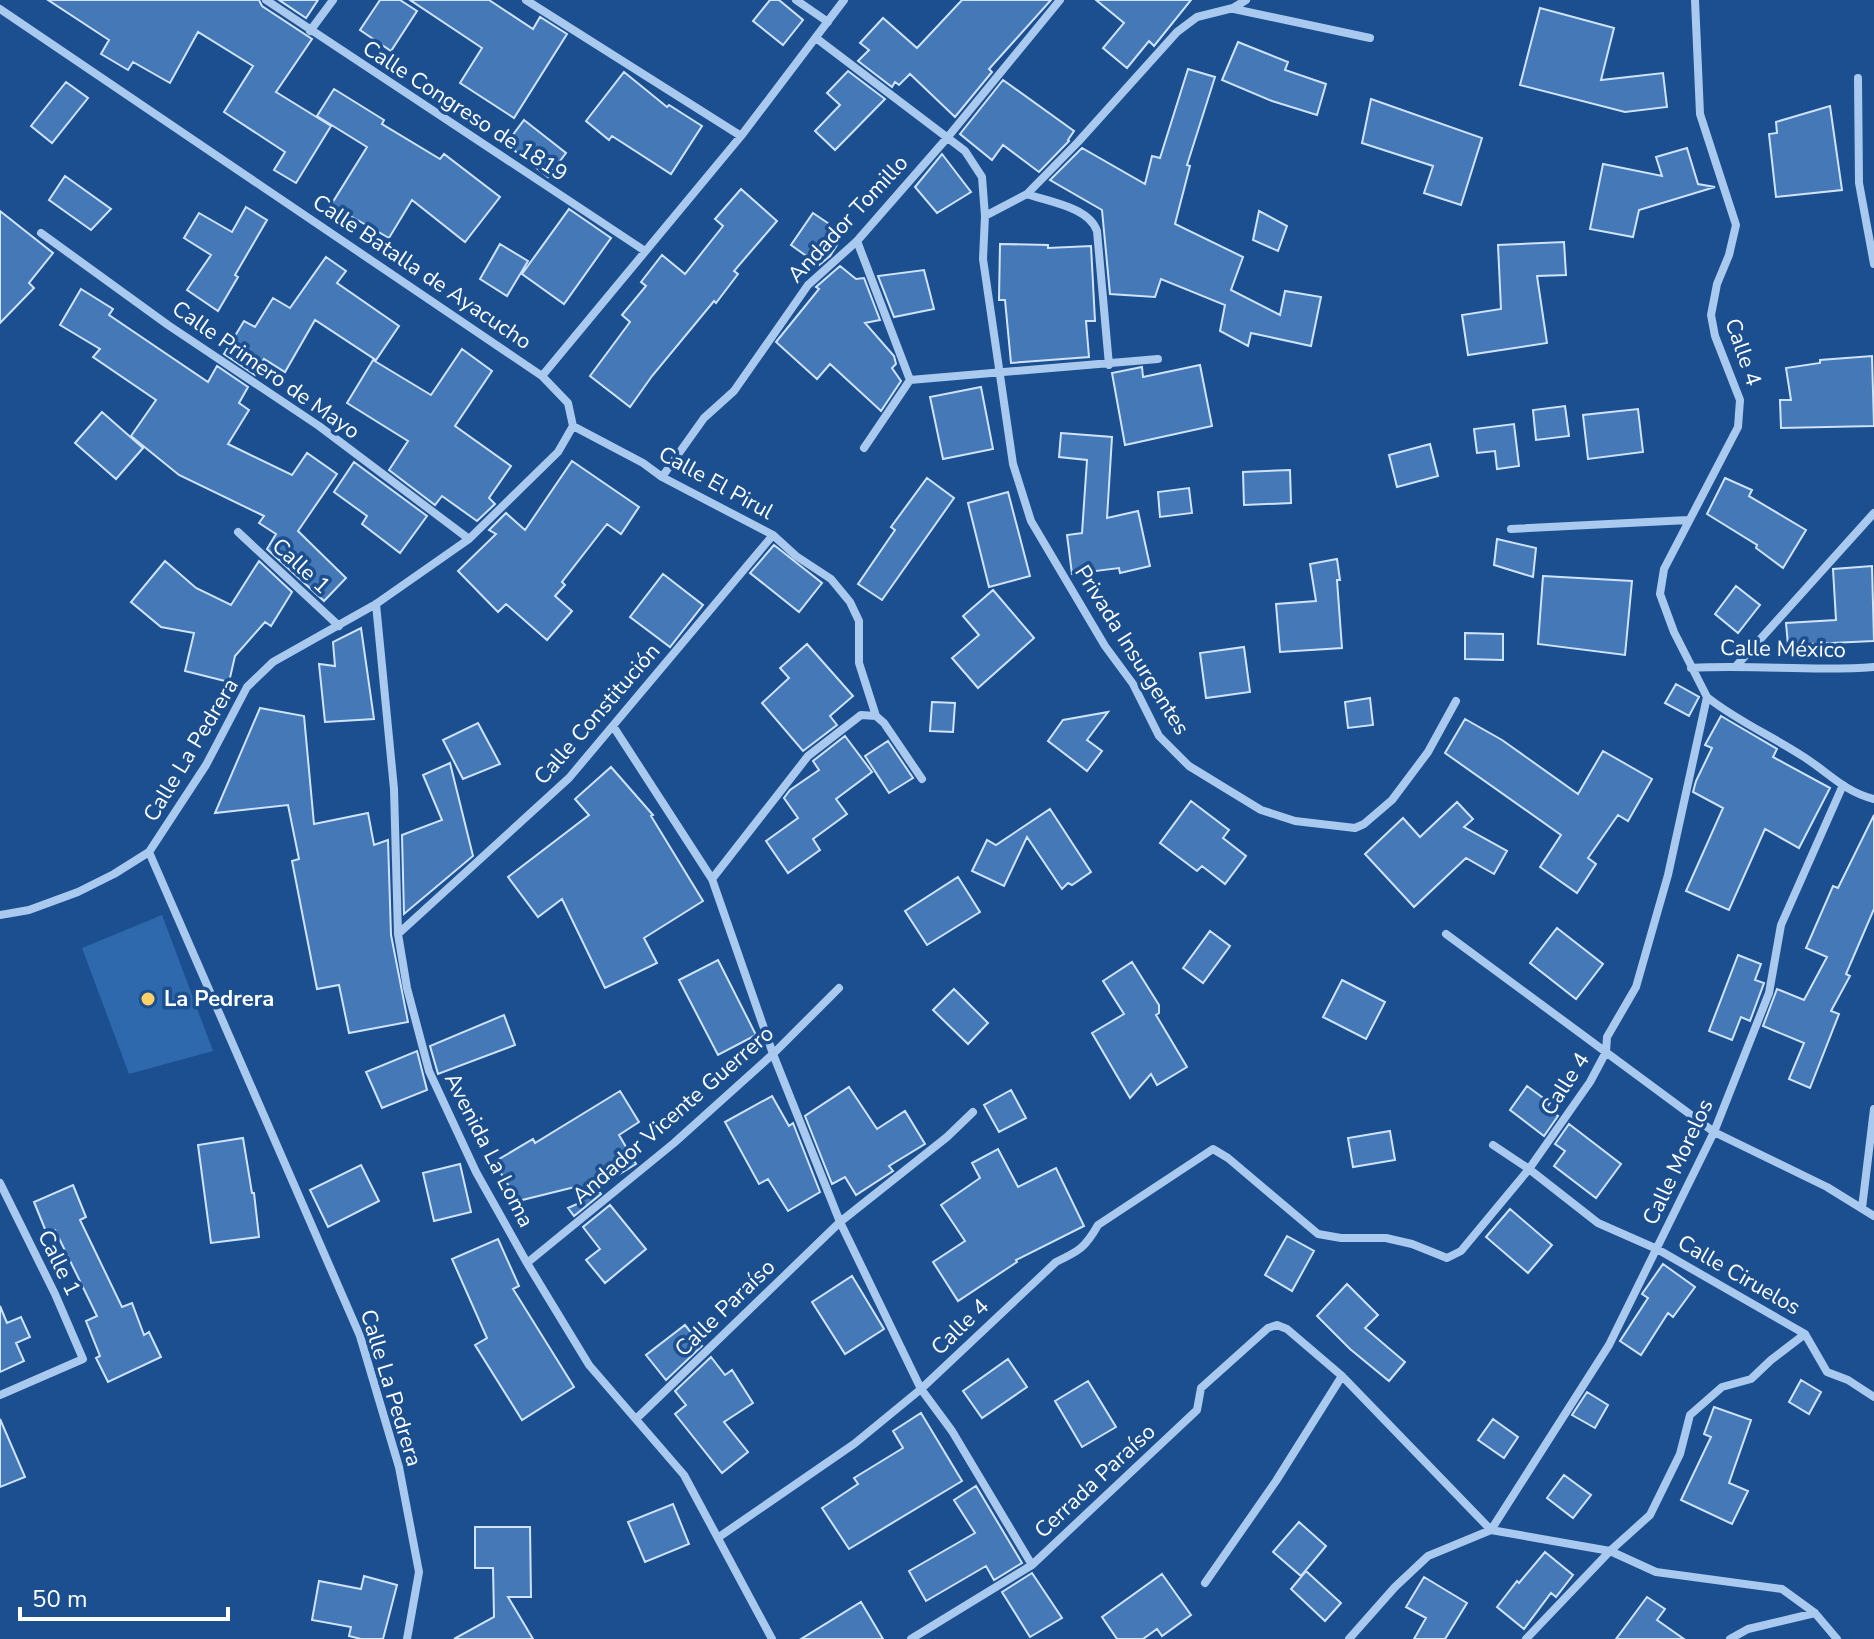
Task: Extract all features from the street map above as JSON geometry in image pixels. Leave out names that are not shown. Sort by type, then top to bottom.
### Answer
[{"type":"street","name":"Calle Congreso de 1819","points":[[266,0],[645,251]]},
{"type":"street","points":[[310,31],[333,0]]},
{"type":"street","points":[[526,0],[741,136]]},
{"type":"street","points":[[796,0],[828,22]]},
{"type":"street","name":"Calle Batalla de Ayacucho","points":[[0,9],[542,376],[741,136],[844,0]]},
{"type":"street","name":"Andador Tomillo","points":[[662,477],[704,418],[734,391],[808,285],[857,241],[947,138],[1060,0]]},
{"type":"street","points":[[985,216],[1027,194],[1177,32],[1197,17],[1233,8],[1246,0]]},
{"type":"street","name":"Calle 4","points":[[719,1537],[854,1444],[921,1389],[1056,1262],[1080,1251],[1098,1225],[1213,1149],[1228,1158],[1318,1234],[1341,1238],[1386,1238],[1447,1258],[1461,1251],[1529,1169],[1590,1082],[1606,1052],[1607,1037],[1636,987],[1668,875],[1707,697],[1691,668],[1660,594],[1664,569],[1738,427],[1740,400],[1715,336],[1711,315],[1717,284],[1729,255],[1736,225],[1700,114],[1695,0]]},
{"type":"street","points":[[1233,8],[1370,38]]},
{"type":"street","name":"Privada Insurgentes","points":[[816,38],[965,151],[982,177],[985,216],[983,259],[1013,464],[1031,521],[1105,646],[1133,684],[1159,736],[1189,766],[1261,810],[1295,821],[1355,828],[1392,800],[1428,752],[1456,701]]},
{"type":"street","points":[[1858,78],[1859,183],[1874,264]]},
{"type":"street","points":[[1027,194],[1084,214],[1094,221],[1109,365]]},
{"type":"street","name":"Calle Primero de Mayo","points":[[41,233],[168,325],[319,426],[469,539]]},
{"type":"street","points":[[857,241],[910,380]]},
{"type":"street","points":[[910,380],[1158,359]]},
{"type":"street","points":[[542,376],[568,403],[573,426]]},
{"type":"street","points":[[864,448],[910,380]]},
{"type":"street","name":"Calle La Pedrera","points":[[407,1639],[419,1572],[399,1467],[360,1336],[149,852],[206,765],[247,687],[273,662],[376,604],[469,539],[558,452],[573,426]]},
{"type":"street","name":"Calle El Pirul","points":[[573,426],[773,535],[796,556],[831,579],[850,602],[859,621],[859,663],[876,716]]},
{"type":"street","points":[[1737,665],[1874,513]]},
{"type":"street","points":[[1511,529],[1688,520]]},
{"type":"street","name":"Calle 1","points":[[238,532],[339,626]]},
{"type":"street","name":"Calle Constitución","points":[[398,934],[569,778],[773,535]]},
{"type":"street","name":"Avenida La Loma","points":[[376,604],[394,789],[398,934],[407,988],[429,1071],[476,1172],[527,1263],[589,1365],[684,1475],[772,1639]]},
{"type":"street","name":"Calle México","points":[[1691,668],[1737,665],[1834,670],[1874,667]]},
{"type":"street","points":[[1707,697],[1727,713],[1804,757],[1856,795],[1874,799]]},
{"type":"street","points":[[712,879],[808,756],[861,715],[876,716],[884,723],[922,779]]},
{"type":"street","points":[[613,726],[712,879],[773,1054],[840,1222],[921,1389],[952,1431],[1032,1565]]},
{"type":"street","name":"Calle Morelos","points":[[1491,1530],[1609,1345],[1714,1132],[1769,993],[1781,925],[1843,785]]},
{"type":"street","points":[[0,915],[29,910],[78,892],[149,852]]},
{"type":"street","points":[[1446,934],[1714,1132],[1827,1187],[1874,1216]]},
{"type":"street","name":"Andador Vicente Guerrero","points":[[527,1263],[674,1143],[773,1054],[839,988]]},
{"type":"street","points":[[1862,1208],[1874,1109]]},
{"type":"street","points":[[840,1222],[947,1137],[973,1112]]},
{"type":"street","name":"Calle Ciruelos","points":[[1493,1145],[1598,1223],[1657,1249],[1805,1334],[1827,1372],[1848,1380],[1874,1397]]},
{"type":"street","name":"Calle 1","points":[[0,1183],[83,1359],[0,1395]]},
{"type":"street","name":"Calle Paraíso","points":[[636,1419],[840,1222]]},
{"type":"street","name":"Cerrada Paraíso","points":[[911,1639],[1032,1565],[1197,1410],[1201,1388],[1268,1328],[1277,1325],[1287,1329],[1342,1376]]},
{"type":"street","points":[[1526,1639],[1610,1551],[1650,1515],[1680,1454],[1690,1415],[1722,1387],[1751,1379],[1805,1334]]},
{"type":"street","points":[[1205,1583],[1276,1481],[1342,1376],[1491,1530]]},
{"type":"street","points":[[1349,1639],[1395,1587],[1428,1556],[1491,1530],[1610,1551],[1656,1572],[1782,1589],[1815,1613],[1837,1639]]},
{"type":"street","points":[[1730,1639],[1748,1629],[1815,1613]]},
{"type":"shaded area","name":"La Pedrera","points":[[162,915],[213,1051],[129,1074],[82,948]]},
{"type":"building","points":[[48,0],[259,0],[262,6],[312,39],[276,92],[331,126],[296,183],[274,170],[285,152],[224,112],[253,66],[198,32],[170,83],[133,62],[128,70],[101,54],[109,40]]},
{"type":"building","points":[[279,0],[318,0],[306,18]]},
{"type":"building","points":[[380,0],[400,0],[417,11],[391,51],[360,30]]},
{"type":"building","points":[[410,0],[489,0],[533,29],[540,17],[567,34],[514,118],[460,83],[482,48]]},
{"type":"building","points":[[770,0],[779,0],[803,20],[783,45],[753,21]]},
{"type":"building","points":[[962,0],[1051,0],[989,69],[992,72],[955,117],[910,74],[899,85],[895,82],[892,87],[858,61],[869,50],[860,43],[883,18],[917,48]]},
{"type":"building","points":[[1096,0],[1191,0],[1154,46],[1149,41],[1127,68],[1103,48],[1124,23]]},
{"type":"building","points":[[1540,8],[1614,28],[1601,80],[1663,73],[1667,107],[1625,112],[1520,85]]},
{"type":"building","points":[[1238,42],[1288,62],[1285,70],[1326,84],[1317,115],[1272,101],[1222,80]]},
{"type":"building","points":[[1188,69],[1215,77],[1187,165],[1190,166],[1175,224],[1243,257],[1231,290],[1280,315],[1285,291],[1321,297],[1311,346],[1251,333],[1248,346],[1220,331],[1225,305],[1161,279],[1155,297],[1110,294],[1102,210],[1050,180],[1082,148],[1145,184],[1152,156],[1160,158]]},
{"type":"building","points":[[848,71],[885,99],[835,150],[815,131],[840,105],[827,93]]},
{"type":"building","points":[[624,72],[667,107],[669,105],[702,126],[671,174],[612,136],[609,140],[586,121]]},
{"type":"building","points":[[1003,80],[1074,131],[1069,141],[1039,172],[1003,145],[992,160],[960,134]]},
{"type":"building","points":[[66,82],[88,98],[52,143],[31,126]]},
{"type":"building","points":[[334,89],[384,120],[382,124],[440,159],[444,154],[500,197],[465,242],[412,200],[389,238],[331,205],[367,147],[317,116]]},
{"type":"building","points":[[1371,99],[1482,138],[1461,205],[1424,193],[1433,166],[1362,143]]},
{"type":"building","points":[[1830,106],[1842,190],[1776,197],[1769,134],[1777,133],[1776,122]]},
{"type":"building","points":[[524,120],[566,153],[548,177],[506,144]]},
{"type":"building","points":[[1687,148],[1698,184],[1715,187],[1639,210],[1633,237],[1590,229],[1603,164],[1662,176],[1656,157]]},
{"type":"building","points":[[942,154],[971,192],[937,213],[915,187]]},
{"type":"building","points":[[65,176],[111,209],[91,230],[49,200]]},
{"type":"building","points":[[741,189],[777,221],[734,271],[738,274],[716,303],[714,301],[630,407],[590,376],[630,322],[622,315],[646,286],[641,282],[662,255],[685,274],[723,226],[715,219]]},
{"type":"building","points":[[246,207],[267,220],[218,311],[187,290],[211,255],[184,238],[199,213],[232,232]]},
{"type":"building","points":[[569,209],[611,238],[564,304],[522,274]]},
{"type":"building","points":[[0,211],[53,253],[29,283],[34,288],[0,323]]},
{"type":"building","points":[[1259,211],[1287,226],[1278,251],[1253,240]]},
{"type":"building","points":[[813,213],[844,234],[830,256],[819,265],[791,245]]},
{"type":"building","points":[[1564,242],[1566,275],[1537,276],[1547,343],[1468,355],[1462,315],[1501,309],[1498,245]]},
{"type":"building","points":[[500,244],[528,261],[507,296],[480,279]]},
{"type":"building","points":[[1000,244],[1048,245],[1048,248],[1091,246],[1095,321],[1086,321],[1089,357],[1011,363],[1005,300],[999,300]]},
{"type":"building","points":[[326,257],[346,271],[337,283],[399,326],[376,360],[315,320],[285,372],[264,359],[255,375],[224,354],[244,321],[255,327],[273,298],[290,308]]},
{"type":"building","points":[[840,266],[856,279],[864,278],[880,320],[865,323],[894,356],[896,364],[892,368],[901,381],[881,411],[830,364],[817,379],[776,342],[819,289],[816,287]]},
{"type":"building","points":[[924,270],[934,309],[894,317],[878,276]]},
{"type":"building","points":[[81,289],[113,309],[109,315],[208,382],[217,366],[248,387],[239,403],[249,410],[228,444],[292,475],[307,453],[337,474],[298,531],[346,578],[324,601],[267,549],[276,534],[259,523],[264,516],[179,475],[131,436],[156,400],[93,357],[100,349],[60,325]]},
{"type":"building","points":[[462,349],[492,371],[455,426],[511,466],[489,498],[495,504],[477,521],[442,496],[435,505],[389,470],[408,441],[347,403],[373,360],[431,395]]},
{"type":"building","points":[[1872,356],[1874,426],[1781,428],[1780,400],[1791,400],[1786,368],[1820,363],[1820,360]]},
{"type":"building","points":[[1200,365],[1212,426],[1125,445],[1112,373],[1142,367],[1143,377]]},
{"type":"building","points":[[981,387],[993,449],[943,459],[930,397]]},
{"type":"building","points":[[1565,406],[1569,436],[1536,440],[1533,410]]},
{"type":"building","points":[[1638,409],[1643,452],[1588,459],[1583,415]]},
{"type":"building","points":[[102,412],[143,448],[116,479],[75,443]]},
{"type":"building","points":[[1514,424],[1519,466],[1497,469],[1495,451],[1477,453],[1474,429]]},
{"type":"building","points":[[1061,433],[1112,437],[1107,518],[1138,511],[1150,566],[1120,573],[1119,568],[1072,574],[1067,535],[1082,533],[1087,460],[1059,457]]},
{"type":"building","points":[[1430,444],[1438,476],[1397,487],[1389,455]]},
{"type":"building","points":[[572,461],[639,507],[621,534],[607,524],[562,582],[565,585],[555,596],[572,611],[547,640],[506,604],[498,612],[458,571],[496,534],[489,530],[506,513],[525,530]]},
{"type":"building","points":[[354,462],[427,516],[400,553],[362,524],[367,516],[334,492]]},
{"type":"building","points":[[1290,470],[1291,503],[1244,505],[1243,472]]},
{"type":"building","points":[[927,478],[954,498],[882,600],[858,584],[895,530],[891,527]]},
{"type":"building","points":[[1725,478],[1752,490],[1749,496],[1806,530],[1783,568],[1756,548],[1757,545],[1707,514]]},
{"type":"building","points":[[1189,488],[1192,513],[1160,517],[1158,492]]},
{"type":"building","points":[[1008,492],[1030,576],[989,587],[968,503]]},
{"type":"building","points":[[1497,539],[1536,548],[1533,577],[1494,565]]},
{"type":"building","points":[[774,545],[822,583],[799,612],[750,573]]},
{"type":"building","points":[[1337,559],[1342,648],[1280,652],[1276,604],[1316,601],[1310,564]]},
{"type":"building","points":[[165,561],[196,588],[231,605],[259,561],[292,592],[271,626],[265,622],[235,656],[229,682],[185,671],[194,633],[161,627],[131,602]]},
{"type":"building","points":[[1872,566],[1874,641],[1788,645],[1786,623],[1836,620],[1833,569]]},
{"type":"building","points":[[663,574],[703,605],[670,647],[630,617]]},
{"type":"building","points":[[1543,576],[1632,581],[1625,655],[1538,644]]},
{"type":"building","points":[[1736,586],[1760,605],[1738,633],[1715,614]]},
{"type":"building","points":[[993,590],[1034,638],[978,688],[952,658],[979,635],[963,616]]},
{"type":"building","points":[[361,628],[374,719],[325,722],[319,664],[335,666],[333,642]]},
{"type":"building","points":[[1465,633],[1503,634],[1503,660],[1465,659]]},
{"type":"building","points":[[807,644],[853,696],[830,716],[837,725],[803,751],[762,703],[789,678],[780,668]]},
{"type":"building","points":[[1244,647],[1250,692],[1206,698],[1200,653]]},
{"type":"building","points":[[1676,684],[1699,697],[1689,716],[1665,703]]},
{"type":"building","points":[[1370,698],[1373,725],[1348,728],[1345,702]]},
{"type":"building","points":[[932,702],[955,703],[953,732],[930,731]]},
{"type":"building","points":[[260,708],[304,716],[314,824],[368,813],[374,845],[388,840],[391,935],[408,1022],[349,1033],[339,985],[317,989],[292,861],[299,859],[288,805],[215,813]]},
{"type":"building","points":[[1108,712],[1087,740],[1102,751],[1087,771],[1048,741],[1063,720]]},
{"type":"building","points":[[1721,716],[1777,749],[1773,757],[1830,788],[1799,848],[1765,829],[1729,910],[1686,891],[1723,808],[1693,792],[1712,748],[1705,745]]},
{"type":"building","points":[[1465,719],[1502,740],[1578,794],[1603,751],[1652,779],[1628,821],[1618,815],[1588,858],[1596,864],[1577,893],[1540,867],[1561,835],[1445,753]]},
{"type":"building","points":[[478,723],[500,764],[463,779],[443,740]]},
{"type":"building","points":[[845,736],[872,772],[836,799],[847,814],[813,839],[820,850],[788,873],[766,841],[798,818],[784,798],[790,790],[819,770],[813,761]]},
{"type":"building","points":[[888,741],[913,778],[889,793],[865,756]]},
{"type":"building","points":[[450,763],[473,856],[404,914],[402,835],[442,820],[423,775]]},
{"type":"building","points":[[611,767],[653,815],[703,901],[644,938],[657,963],[605,988],[562,899],[538,917],[508,877],[589,815],[575,799]]},
{"type":"building","points":[[1191,801],[1229,830],[1223,838],[1246,856],[1225,884],[1202,866],[1197,871],[1160,843]]},
{"type":"building","points":[[1457,802],[1473,819],[1464,827],[1507,851],[1494,874],[1466,858],[1414,907],[1365,854],[1403,818],[1420,837]]},
{"type":"building","points":[[1050,809],[1091,872],[1062,889],[1027,837],[1004,886],[972,871],[987,840],[996,845]]},
{"type":"building","points":[[1874,815],[1874,909],[1846,974],[1850,976],[1831,1011],[1839,1014],[1810,1088],[1789,1079],[1804,1043],[1763,1026],[1777,989],[1804,1000],[1827,957],[1806,948],[1833,886],[1838,888]]},
{"type":"building","points":[[958,877],[980,912],[927,945],[905,911]]},
{"type":"building","points":[[1557,928],[1603,964],[1576,999],[1530,963]]},
{"type":"building","points":[[1210,931],[1230,946],[1203,983],[1183,968]]},
{"type":"building","points":[[1738,955],[1761,964],[1755,980],[1764,983],[1750,1021],[1741,1017],[1732,1040],[1709,1031]]},
{"type":"building","points":[[718,960],[756,1035],[718,1055],[679,980]]},
{"type":"building","points":[[1132,962],[1159,1005],[1156,1015],[1187,1067],[1157,1085],[1151,1074],[1130,1098],[1092,1033],[1124,1014],[1103,981]]},
{"type":"building","points":[[1342,980],[1385,1002],[1366,1039],[1323,1017]]},
{"type":"building","points":[[954,989],[988,1023],[968,1044],[933,1010]]},
{"type":"building","points":[[504,1015],[515,1045],[438,1074],[430,1046]]},
{"type":"building","points":[[417,1051],[427,1090],[382,1108],[366,1072]]},
{"type":"building","points":[[1527,1086],[1550,1103],[1547,1107],[1558,1116],[1544,1136],[1510,1110]]},
{"type":"building","points":[[849,1087],[877,1129],[905,1111],[925,1144],[889,1166],[893,1171],[856,1195],[845,1177],[832,1184],[805,1116]]},
{"type":"building","points":[[1011,1090],[1026,1118],[999,1132],[984,1105]]},
{"type":"building","points":[[620,1091],[639,1122],[619,1135],[636,1164],[597,1188],[601,1194],[574,1216],[568,1208],[584,1201],[579,1186],[518,1201],[494,1162],[533,1139],[535,1143]]},
{"type":"building","points":[[772,1096],[789,1126],[793,1123],[820,1192],[788,1211],[768,1179],[759,1184],[725,1122]]},
{"type":"building","points":[[1569,1124],[1621,1164],[1596,1198],[1554,1166],[1565,1151],[1555,1144]]},
{"type":"building","points":[[1390,1131],[1395,1160],[1353,1167],[1348,1138]]},
{"type":"building","points":[[243,1138],[259,1237],[211,1243],[198,1145]]},
{"type":"building","points":[[998,1149],[1018,1187],[1056,1168],[1084,1226],[1016,1260],[958,1301],[933,1262],[965,1241],[941,1205],[980,1178],[972,1163]]},
{"type":"building","points":[[460,1164],[471,1212],[434,1221],[423,1173]]},
{"type":"building","points":[[361,1165],[379,1201],[328,1227],[310,1190]]},
{"type":"building","points":[[73,1185],[86,1217],[80,1220],[122,1307],[132,1303],[144,1335],[149,1332],[161,1357],[108,1382],[96,1358],[100,1356],[86,1321],[97,1316],[55,1230],[47,1234],[34,1202]]},
{"type":"building","points":[[610,1205],[646,1249],[605,1283],[586,1260],[600,1249],[583,1227]]},
{"type":"building","points":[[1510,1209],[1552,1245],[1528,1273],[1486,1237]]},
{"type":"building","points":[[1287,1236],[1314,1251],[1292,1291],[1265,1275]]},
{"type":"building","points":[[498,1239],[519,1286],[513,1289],[574,1387],[522,1420],[475,1345],[487,1338],[452,1259]]},
{"type":"building","points":[[1663,1264],[1695,1287],[1673,1317],[1668,1313],[1641,1355],[1620,1341],[1648,1298],[1642,1294]]},
{"type":"building","points":[[852,1276],[884,1329],[845,1354],[812,1302]]},
{"type":"building","points":[[1347,1284],[1378,1315],[1365,1328],[1405,1362],[1389,1381],[1317,1316]]},
{"type":"building","points":[[0,1306],[7,1323],[21,1317],[30,1337],[16,1343],[24,1361],[0,1372]]},
{"type":"building","points":[[685,1325],[702,1346],[666,1380],[646,1355]]},
{"type":"building","points":[[711,1357],[725,1375],[732,1370],[753,1403],[724,1422],[748,1452],[722,1473],[675,1414],[686,1405],[675,1391]]},
{"type":"building","points":[[1008,1359],[1027,1387],[982,1418],[963,1391]]},
{"type":"building","points":[[1801,1380],[1821,1392],[1809,1414],[1789,1402]]},
{"type":"building","points":[[1088,1381],[1116,1427],[1082,1447],[1055,1401]]},
{"type":"building","points":[[1587,1392],[1608,1405],[1595,1428],[1572,1415]]},
{"type":"building","points":[[1714,1407],[1751,1420],[1729,1483],[1748,1491],[1732,1524],[1681,1500],[1711,1437],[1704,1434]]},
{"type":"building","points":[[921,1413],[962,1481],[849,1549],[822,1508],[858,1484],[854,1478],[903,1448],[893,1431]]},
{"type":"building","points":[[0,1419],[25,1477],[0,1487]]},
{"type":"building","points":[[1493,1419],[1518,1437],[1504,1458],[1478,1440]]},
{"type":"building","points":[[1564,1475],[1591,1495],[1573,1518],[1547,1498]]},
{"type":"building","points":[[976,1486],[1022,1563],[994,1580],[986,1566],[926,1601],[909,1571],[975,1533],[954,1500]]},
{"type":"building","points":[[673,1504],[689,1544],[645,1562],[628,1522]]},
{"type":"building","points":[[1299,1522],[1326,1546],[1301,1576],[1273,1552]]},
{"type":"building","points":[[475,1527],[530,1527],[531,1597],[508,1597],[533,1639],[454,1639],[494,1617],[493,1568],[475,1568]]},
{"type":"building","points":[[1545,1552],[1573,1575],[1556,1597],[1551,1593],[1524,1629],[1497,1607]]},
{"type":"building","points":[[1306,1571],[1341,1603],[1325,1621],[1291,1589]]},
{"type":"building","points":[[1032,1573],[1062,1618],[1030,1637],[1002,1592]]},
{"type":"building","points":[[1162,1574],[1191,1615],[1162,1636],[1157,1629],[1143,1639],[1117,1639],[1102,1617]]},
{"type":"building","points":[[364,1576],[397,1585],[383,1639],[349,1636],[351,1627],[312,1620],[319,1581],[361,1589]]},
{"type":"building","points":[[1424,1577],[1467,1603],[1445,1639],[1414,1639],[1426,1618],[1406,1607]]},
{"type":"building","points":[[1647,1597],[1665,1609],[1657,1620],[1684,1639],[1616,1639]]},
{"type":"building","points":[[861,1602],[883,1639],[801,1639]]},
{"type":"place","name":"La Pedrera","points":[[148,999]]}]
